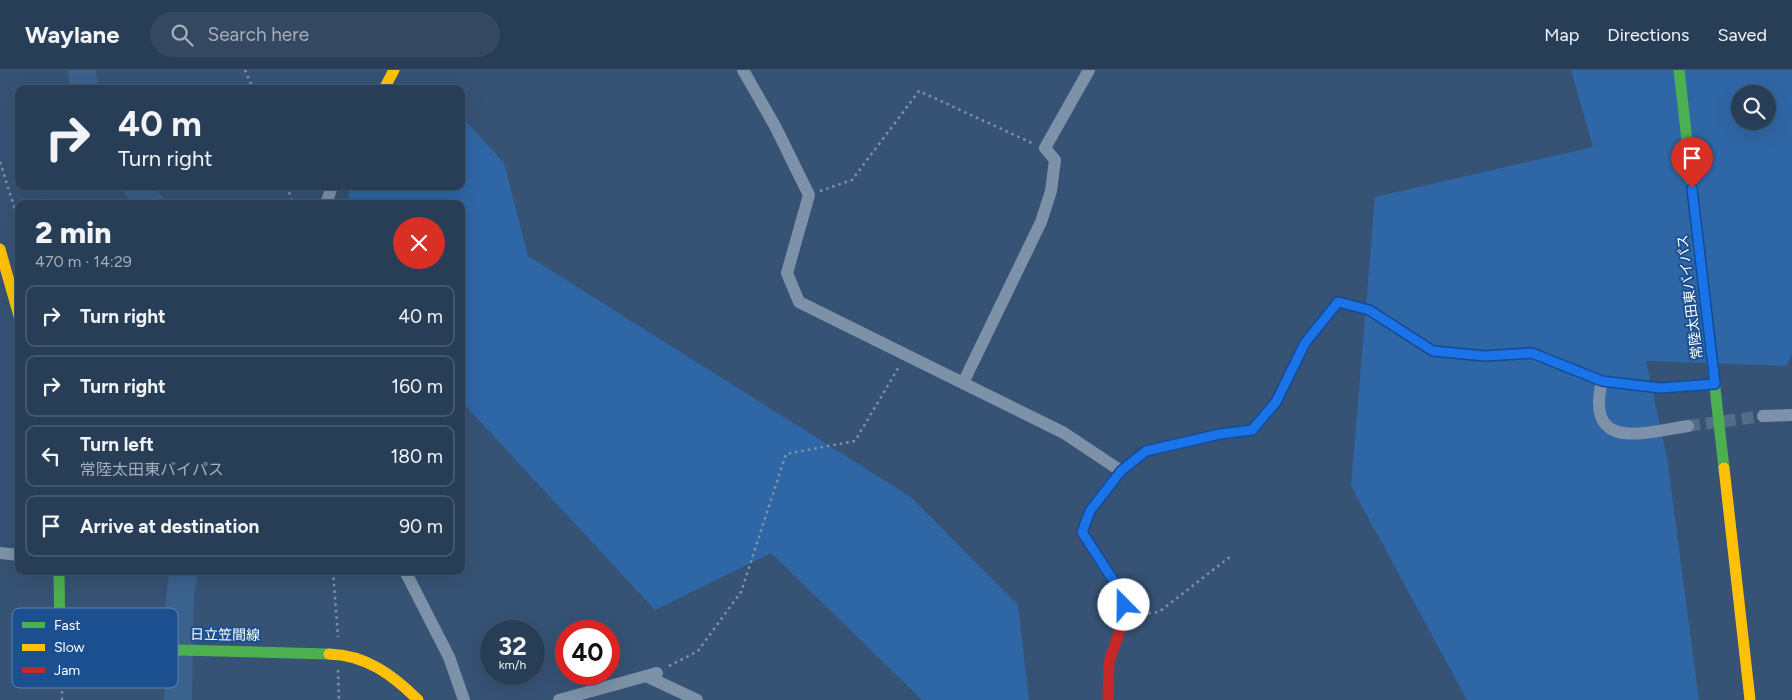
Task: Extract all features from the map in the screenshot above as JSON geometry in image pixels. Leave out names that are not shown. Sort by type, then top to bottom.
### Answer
[{"type":"main road","points":[[386,85],[394,70]]},
{"type":"main road","name":"常陸太田東バイパス","points":[[1679,70],[1750,700]]},
{"type":"main road","points":[[0,249],[15,302]]},
{"type":"main road","points":[[1108,700],[1109,662],[1126,616],[1122,594],[1082,532],[1090,511],[1121,471],[1146,451],[1220,434],[1252,430],[1276,402],[1305,343],[1338,302],[1369,310],[1433,351],[1485,356],[1532,353],[1602,381],[1660,388],[1715,384]]},
{"type":"main road","points":[[59,575],[60,608]]},
{"type":"main road","name":"日立笠間線","points":[[178,649],[322,652],[364,659],[381,667],[418,700]]},
{"type":"street","points":[[744,70],[775,126],[809,195],[787,273],[799,302],[1064,433],[1121,471]]},
{"type":"street","points":[[963,383],[1043,215],[1051,191],[1055,160],[1045,148],[1089,70]]},
{"type":"street","points":[[1602,381],[1597,401],[1598,414],[1605,425],[1617,432],[1632,434],[1688,426]]},
{"type":"street","points":[[1763,416],[1792,415]]},
{"type":"street","points":[[0,553],[15,555]]},
{"type":"street","points":[[407,575],[449,657],[464,700]]},
{"type":"street","points":[[560,700],[651,674],[697,700]]},
{"type":"path","points":[[245,70],[251,85]]},
{"type":"path","points":[[809,195],[852,180],[919,91],[1045,148]]},
{"type":"path","points":[[0,162],[15,209]]},
{"type":"path","points":[[651,674],[698,651],[741,592],[786,454],[855,442],[906,356]]},
{"type":"path","points":[[1126,616],[1159,612],[1231,556]]},
{"type":"shaded area","points":[[1571,70],[1792,70],[1792,354],[1787,366],[1646,361],[1667,458],[1699,700],[1467,700],[1351,486],[1375,197],[1593,147]]},
{"type":"shaded area","points":[[465,120],[504,163],[528,256],[911,497],[1018,605],[1029,700],[922,700],[771,553],[655,610],[465,405],[465,200],[351,200],[348,195],[351,190],[465,190]]},
{"type":"waterway","points":[[82,70],[84,85]]},
{"type":"waterway","points":[[140,190],[147,200]]},
{"type":"waterway","points":[[178,700],[180,595],[183,575]]},
{"type":"tunnel","points":[[1688,426],[1763,416]]},
{"type":"traffic: fast","points":[[1679,70],[1724,468]]},
{"type":"traffic: fast","points":[[1085,523],[1090,511],[1121,471],[1146,451],[1220,434],[1252,430],[1276,402],[1305,343],[1338,302],[1369,310],[1375,314]]},
{"type":"traffic: fast","points":[[1543,357],[1602,381],[1660,388],[1715,384]]},
{"type":"traffic: fast","points":[[59,575],[60,608]]},
{"type":"traffic: fast","points":[[178,650],[329,654]]},
{"type":"traffic: slow","points":[[386,85],[394,70]]},
{"type":"traffic: slow","points":[[0,249],[15,302]]},
{"type":"traffic: slow","points":[[1724,468],[1750,700]]},
{"type":"traffic: slow","points":[[329,654],[342,655],[367,662],[399,682],[418,700]]},
{"type":"traffic: jam","points":[[1375,314],[1433,351],[1485,356],[1532,353],[1543,357]]},
{"type":"traffic: jam","points":[[1085,523],[1081,532],[1122,593],[1125,616],[1109,662],[1108,700]]},
{"type":"route","points":[[1124,605],[1122,594],[1082,532],[1090,511],[1121,471],[1146,451],[1220,434],[1252,430],[1276,402],[1305,343],[1338,302],[1369,310],[1433,351],[1485,356],[1532,353],[1602,381],[1660,388],[1715,384],[1692,188]]}]
